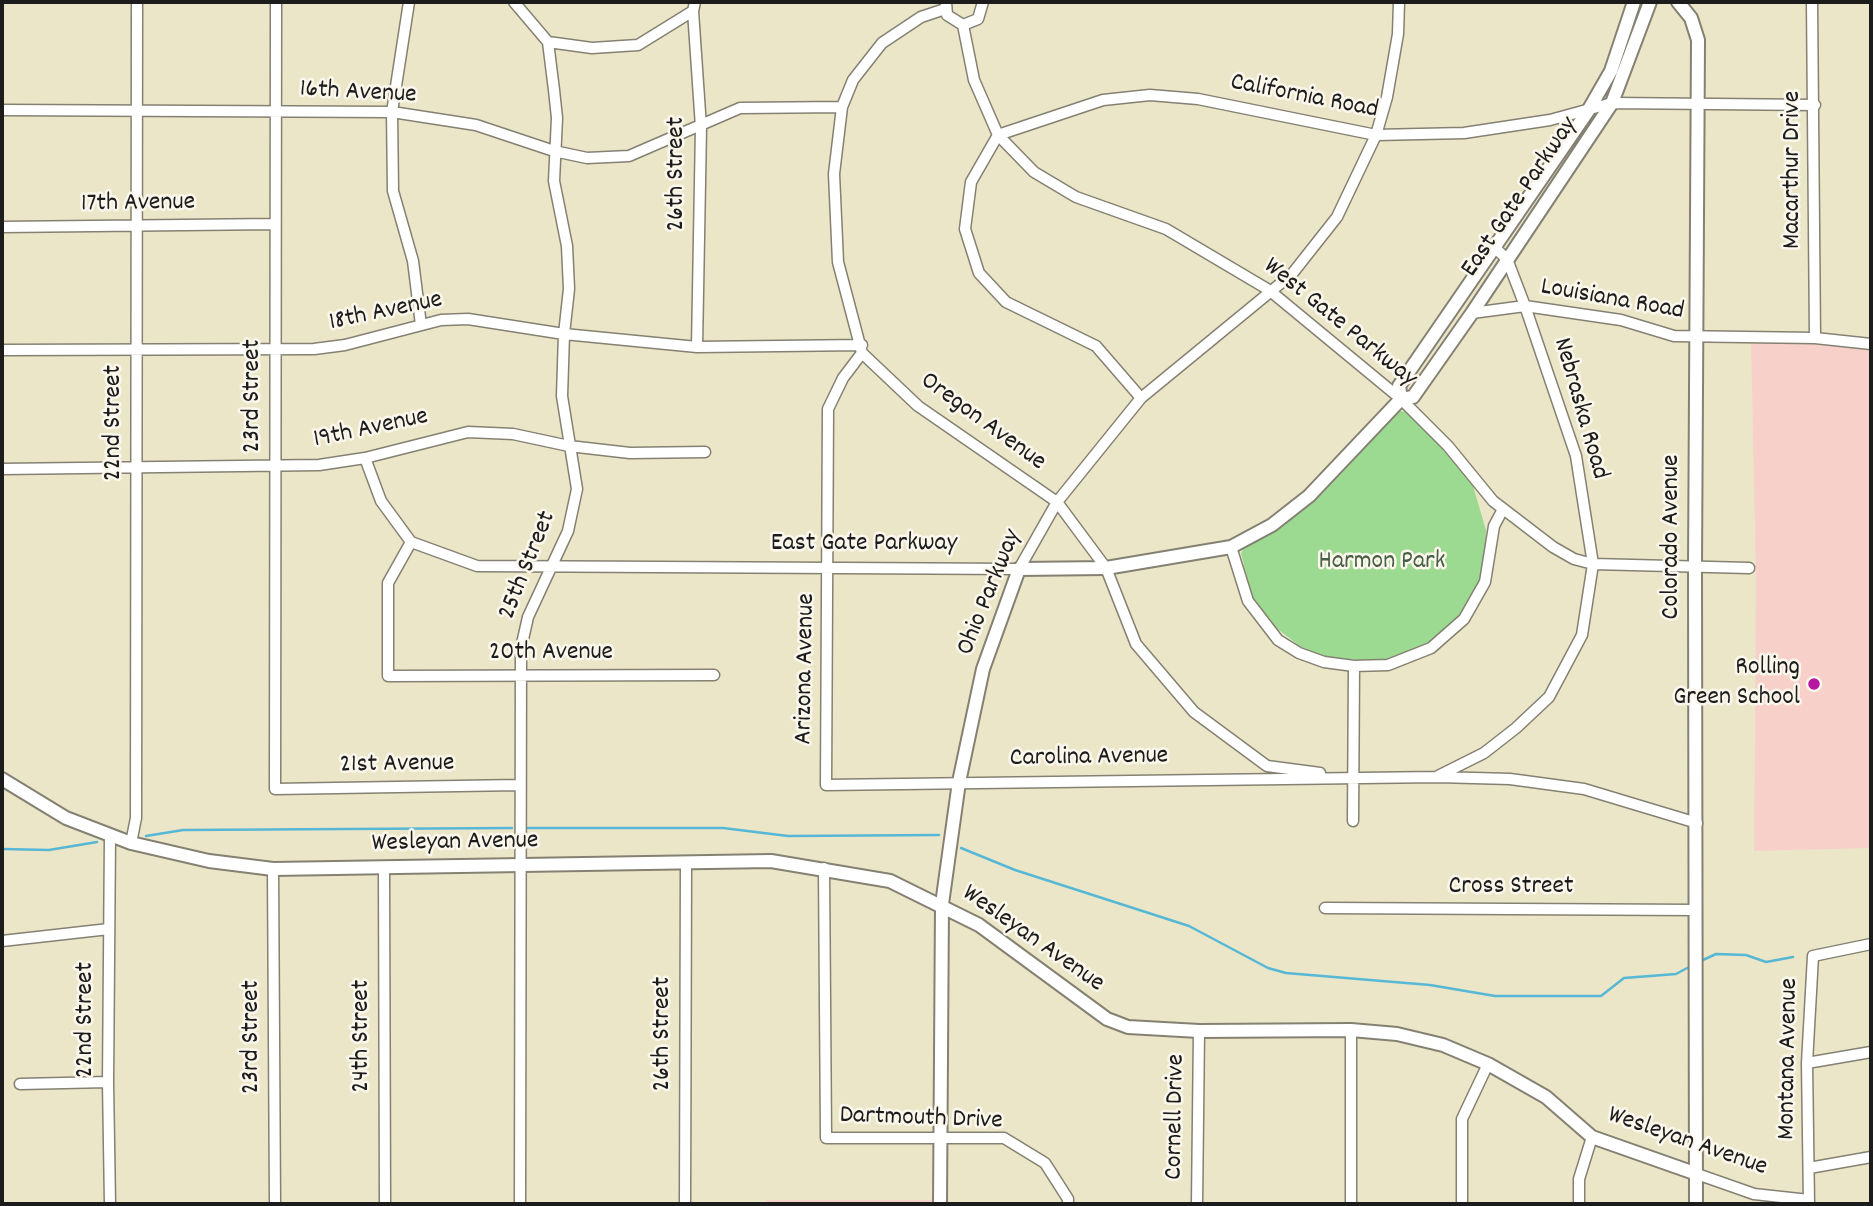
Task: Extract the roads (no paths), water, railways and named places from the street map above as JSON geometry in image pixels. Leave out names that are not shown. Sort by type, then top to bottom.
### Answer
[{"type":"street","name":"22nd Street","points":[[131,843],[136,818],[137,2]]},
{"type":"street","name":"23rd Street","points":[[275,789],[276,2]]},
{"type":"street","points":[[409,2],[392,112],[393,191],[413,261],[421,325]]},
{"type":"street","points":[[514,2],[548,42],[592,48],[638,45],[694,6]]},
{"type":"street","points":[[862,349],[838,262],[834,174],[842,107],[853,79],[882,43],[921,17],[945,5],[951,20],[963,25],[978,19],[983,2],[991,2]]},
{"type":"street","name":"Ohio Parkway","points":[[940,1204],[942,904],[959,782],[983,669],[1019,569],[1056,502],[1141,398],[1269,290],[1292,275],[1337,217],[1376,135],[1387,97],[1398,34],[1399,2]]},
{"type":"street","name":"East Gate Parkway","points":[[1401,399],[1399,386],[1588,111],[1611,71],[1634,2]]},
{"type":"street","name":"East Gate Parkway","points":[[411,542],[477,566],[553,567],[1106,568],[1231,547],[1272,525],[1299,505],[1401,399],[1413,397],[1612,103],[1650,2]]},
{"type":"street","name":"Colorado Avenue","points":[[1678,2],[1691,18],[1698,40],[1696,1204]]},
{"type":"street","name":"Macarthur Drive","points":[[1812,2],[1815,338]]},
{"type":"street","name":"26th Street","points":[[694,6],[701,127],[697,347]]},
{"type":"street","name":"West Gate Parkway","points":[[963,25],[974,80],[998,135],[1034,172],[1076,197],[1166,229],[1269,290],[1401,399],[1448,446],[1503,509],[1553,547],[1574,559],[1594,564],[1749,568]]},
{"type":"street","name":"25th Street","points":[[520,1204],[519,675],[528,617],[553,567],[575,509],[577,489],[562,396],[569,289],[567,246],[554,181],[557,118],[548,42]]},
{"type":"street","name":"California Road","points":[[998,135],[1103,100],[1150,95],[1198,99],[1376,135],[1464,133],[1588,111],[1612,103],[1815,105]]},
{"type":"street","name":"16th Avenue","points":[[2,110],[137,108],[392,112],[476,125],[554,151],[587,158],[629,156],[740,108],[842,107]]},
{"type":"street","points":[[998,135],[971,182],[965,229],[979,273],[1006,302],[1096,346],[1141,398]]},
{"type":"street","name":"17th Avenue","points":[[2,227],[275,224]]},
{"type":"street","name":"Nebraska Road","points":[[1437,776],[1483,753],[1517,728],[1549,697],[1582,635],[1594,564],[1576,456],[1507,259],[1494,247]]},
{"type":"street","name":"Louisiana Road","points":[[1472,313],[1525,306],[1621,320],[1674,336],[1815,338],[1871,344]]},
{"type":"street","name":"18th Avenue","points":[[2,350],[275,349],[345,345],[421,325],[468,320],[564,334],[697,347],[862,349]]},
{"type":"street","name":"Oregon Avenue","points":[[862,349],[918,406],[1056,502],[1106,568],[1136,644],[1194,712],[1267,766],[1353,778]]},
{"type":"street","name":"Arizona Avenue","points":[[826,785],[830,568],[828,409],[843,378],[862,349]]},
{"type":"street","name":"19th Avenue","points":[[2,469],[319,465],[365,458],[468,432],[513,434],[569,446],[630,453],[705,452]]},
{"type":"street","points":[[365,458],[382,500],[411,542]]},
{"type":"street","points":[[1231,547],[1248,601],[1278,640],[1311,657],[1354,666],[1388,665],[1408,660],[1442,642],[1459,626],[1481,592],[1488,570],[1494,526],[1503,509]]},
{"type":"street","name":"20th Avenue","points":[[411,542],[388,583],[387,676],[714,676]]},
{"type":"street","points":[[1353,821],[1354,666]]},
{"type":"street","name":"Carolina Avenue","points":[[826,785],[1437,776],[1510,779],[1584,789],[1697,822]]},
{"type":"street","name":"Wesleyan Avenue","points":[[2,779],[66,818],[131,843],[209,861],[274,869],[771,862],[824,868],[890,881],[942,904],[979,925],[1107,1019],[1128,1027],[1199,1031],[1351,1030],[1397,1034],[1443,1045],[1488,1064],[1546,1097],[1592,1137],[1754,1194],[1809,1202]]},
{"type":"street","name":"21st Avenue","points":[[275,789],[519,785]]},
{"type":"street","name":"22nd Street","points":[[110,836],[110,1204]]},
{"type":"street","name":"26th Street","points":[[685,1204],[686,863]]},
{"type":"street","name":"24th Street","points":[[384,868],[385,1204]]},
{"type":"street","name":"Dartmouth Drive","points":[[824,868],[826,1138],[1004,1138],[1045,1163],[1068,1199],[1068,1204]]},
{"type":"street","name":"23rd Street","points":[[274,869],[275,1204]]},
{"type":"street","name":"Cross Street","points":[[1325,908],[1696,910]]},
{"type":"street","points":[[2,941],[109,929]]},
{"type":"street","name":"Montana Avenue","points":[[1809,1202],[1807,1063],[1813,956],[1871,944]]},
{"type":"street","points":[[1351,1030],[1351,1204]]},
{"type":"street","name":"Cornell Drive","points":[[1197,1204],[1199,1031]]},
{"type":"street","points":[[1807,1063],[1871,1052]]},
{"type":"street","points":[[1462,1204],[1462,1119],[1488,1064]]},
{"type":"street","points":[[20,1084],[108,1082]]},
{"type":"street","points":[[1579,1204],[1579,1179],[1592,1137]]},
{"type":"street","points":[[1809,1168],[1871,1157]]},
{"type":"waterway","points":[[146,836],[183,830],[512,828]]},
{"type":"waterway","points":[[526,828],[723,828],[788,836],[939,835]]},
{"type":"waterway","points":[[2,849],[49,850],[97,842]]},
{"type":"waterway","points":[[961,848],[1015,870],[1189,926],[1268,968],[1286,973],[1430,985],[1495,996],[1601,996],[1624,978],[1676,974],[1689,967]]},
{"type":"waterway","points":[[1703,960],[1716,954],[1746,955],[1766,962],[1793,957]]},
{"type":"place","name":"Rolling Green School","points":[[1814,684]]},
{"type":"park label","name":"Harmon Park","points":[[1382,563]]}]
